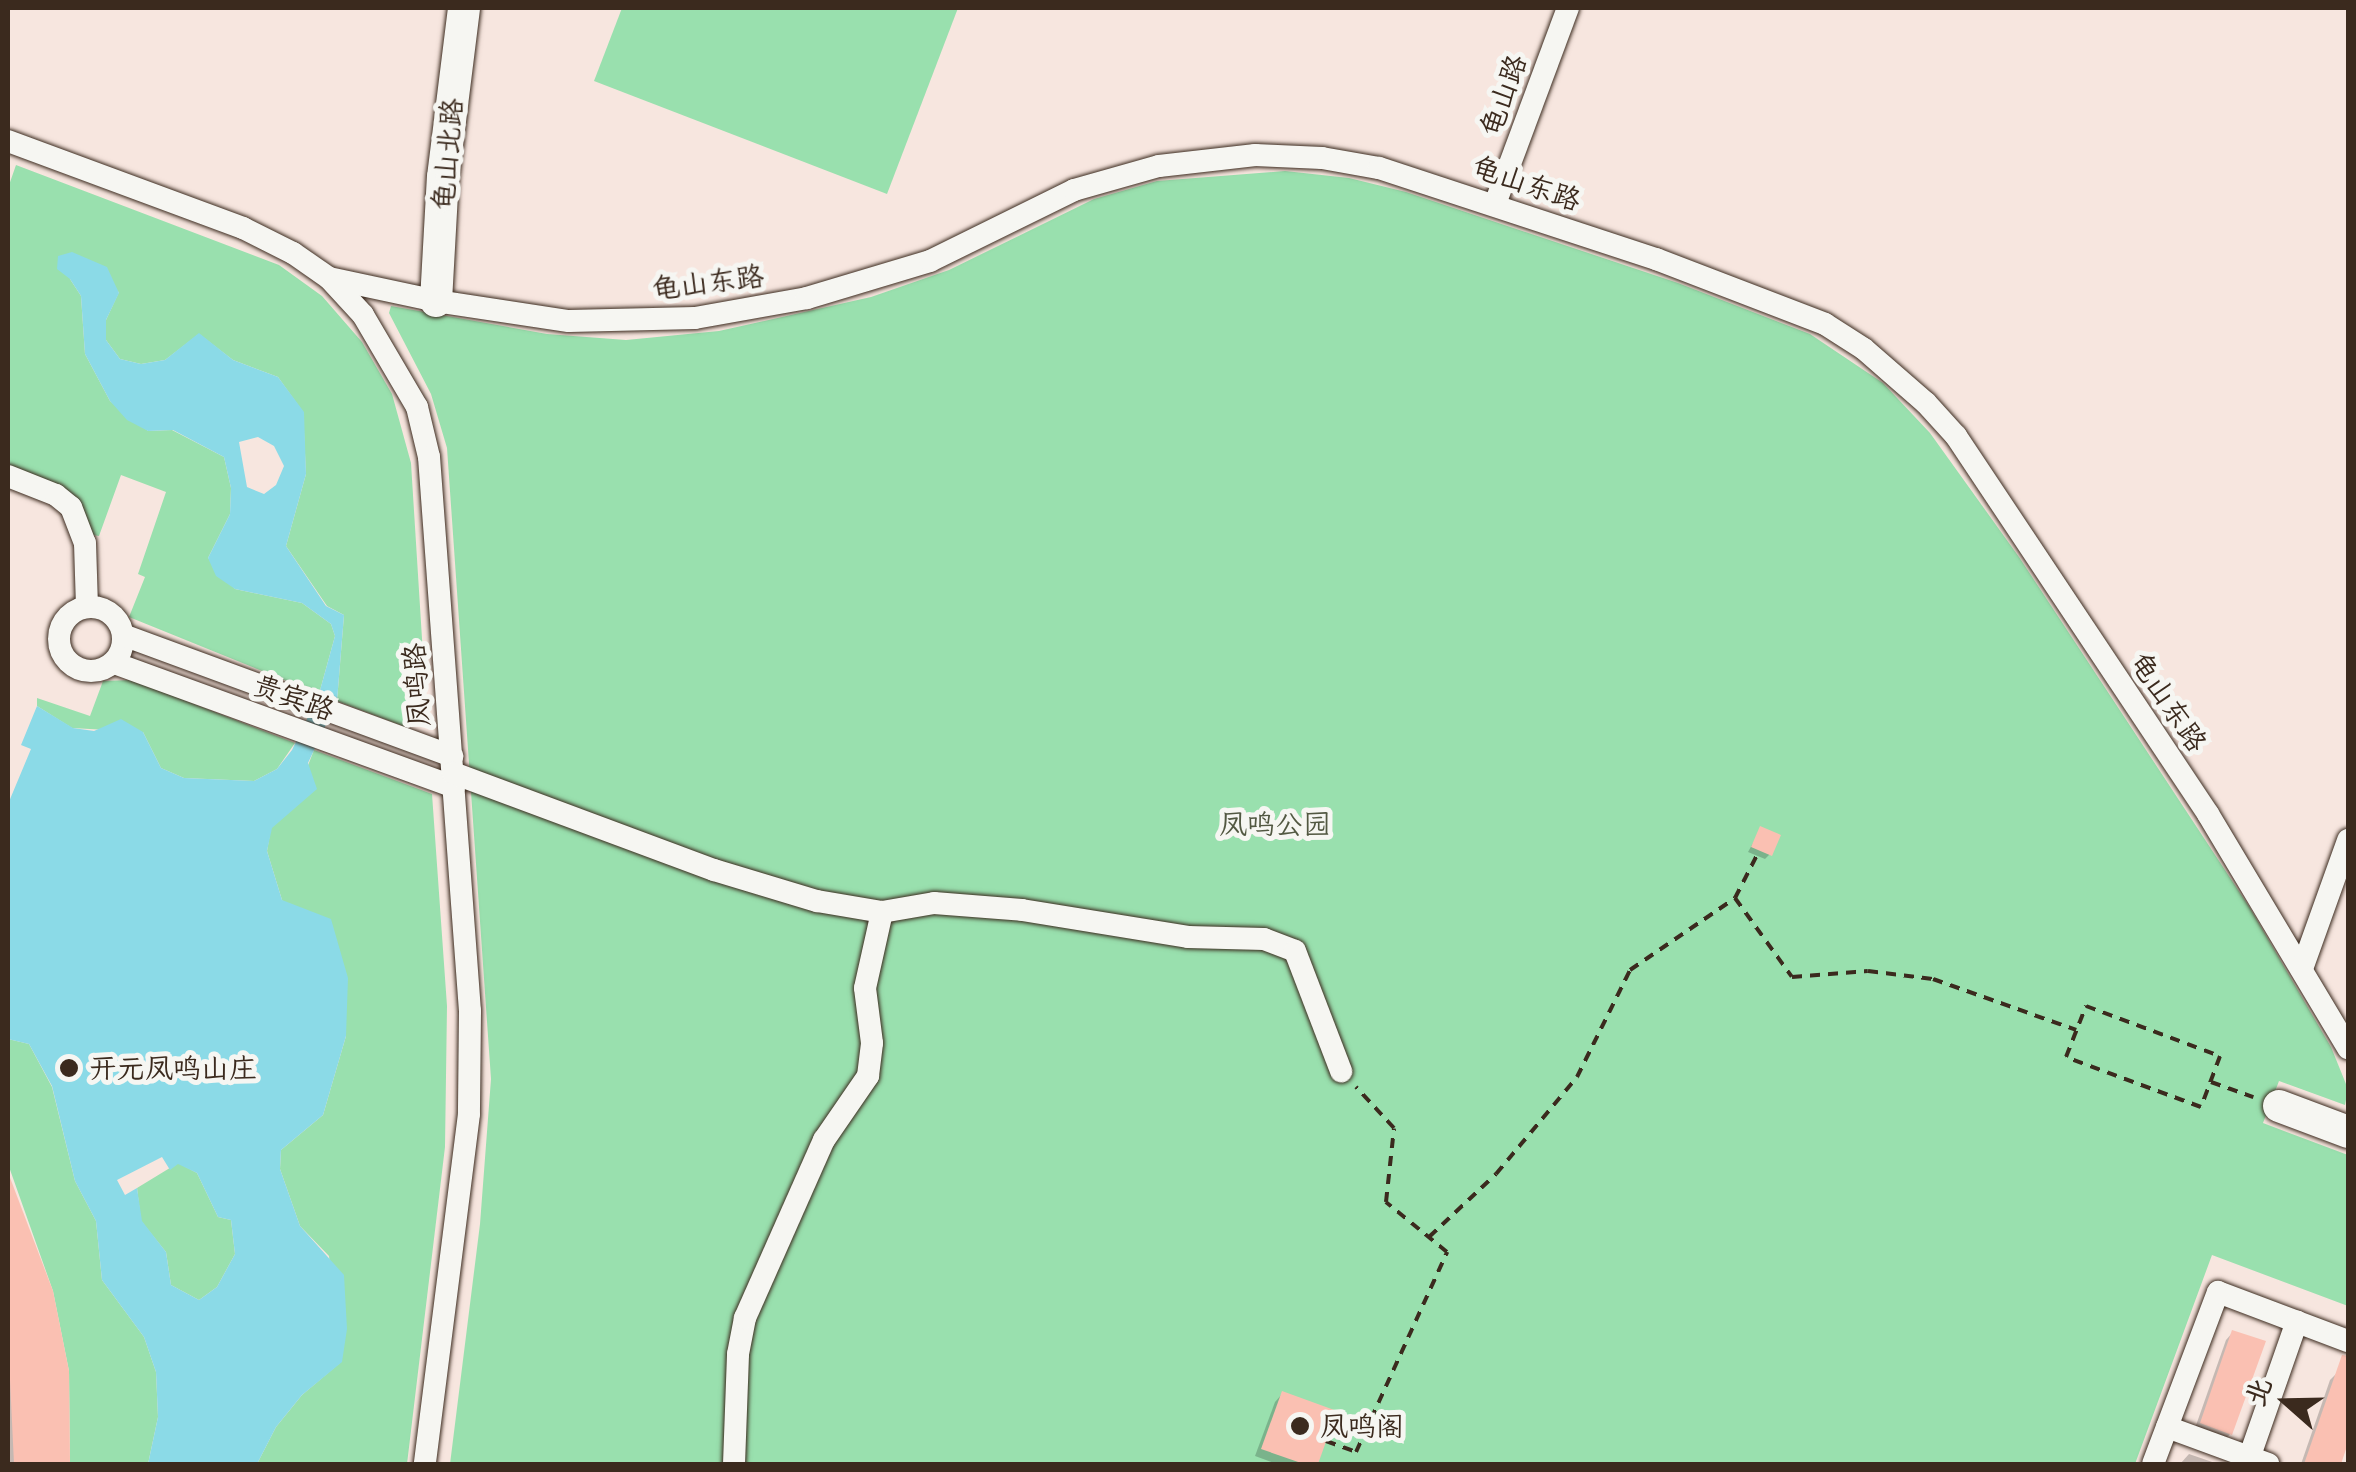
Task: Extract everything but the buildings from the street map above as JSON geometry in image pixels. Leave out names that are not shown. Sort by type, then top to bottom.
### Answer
[{"type":"street","name":"龟山北路","points":[[436,301],[443,177],[464,8]]},
{"type":"street","name":"龟山路","points":[[1495,204],[1568,8]]},
{"type":"street","name":"凤鸣路","points":[[8,141],[243,228],[329,278],[363,315],[417,407],[429,457],[470,1011],[469,1114],[425,1464]]},
{"type":"street","name":"龟山东路","points":[[329,278],[436,301],[568,321],[636,322],[746,310],[807,298],[930,261],[1074,190],[1159,166],[1256,155],[1322,158],[1379,168],[1656,259],[1825,324],[1864,349],[1926,403],[1956,436],[2110,666],[2302,966],[2348,1048]]},
{"type":"street","points":[[8,476],[56,496],[70,507],[86,542],[87,607]]},
{"type":"street","points":[[87,607],[114,617],[123,635],[114,662],[105,669],[83,671],[65,658],[59,638],[61,627],[76,610],[87,607]]},
{"type":"street","name":"贵宾路","points":[[123,635],[453,772]]},
{"type":"street","name":"贵宾路","points":[[114,662],[453,772]]},
{"type":"street","points":[[453,772],[714,870],[817,901],[882,912],[934,902],[1022,910],[1188,936],[1264,940],[1295,951],[1341,1071]]},
{"type":"street","points":[[2302,966],[2348,840]]},
{"type":"street","points":[[734,1464],[738,1354],[744,1318],[824,1140],[868,1076],[872,1044],[865,988],[882,912]]},
{"type":"street","points":[[2279,1106],[2348,1132]]},
{"type":"street","points":[[2153,1464],[2218,1292],[2348,1341]]},
{"type":"street","points":[[2247,1464],[2297,1321]]},
{"type":"street","points":[[2167,1427],[2268,1464]]},
{"type":"path","points":[[1430,1237],[1496,1174],[1576,1078],[1630,970],[1734,898],[1760,851]]},
{"type":"path","points":[[1734,898],[1792,977],[1868,971],[1933,979],[2076,1030]]},
{"type":"path","points":[[2086,1006],[2220,1056],[2211,1082],[2202,1107],[2066,1057],[2086,1006]]},
{"type":"path","points":[[1326,1441],[1356,1452],[1446,1252],[1386,1202],[1394,1128],[1341,1071]]},
{"type":"path","points":[[2211,1082],[2279,1106]]},
{"type":"green space","points":[[622,8],[958,8],[887,194],[594,81]]},
{"type":"green space","points":[[16,165],[279,265],[322,296],[362,342],[392,394],[411,463],[427,718],[403,726],[337,701],[344,615],[327,606],[286,546],[306,474],[303,412],[278,377],[233,360],[199,334],[165,360],[141,364],[120,359],[106,340],[106,320],[119,292],[70,279],[81,296],[85,354],[110,401],[148,431],[172,430],[224,457],[231,488],[230,514],[208,558],[235,589],[302,603],[331,624],[335,636],[319,694],[129,617],[145,577],[138,574],[166,492],[121,475],[99,536],[93,535],[81,507],[8,468],[8,188]]},
{"type":"green space","name":"凤鸣公园","points":[[1285,171],[1349,178],[1406,192],[1678,283],[1810,334],[1883,383],[1930,433],[2019,557],[2250,908],[2331,1047],[2348,1089],[2345,1105],[2279,1081],[2263,1123],[2348,1155],[2348,1306],[2212,1255],[2135,1464],[450,1464],[480,1224],[491,1079],[447,448],[431,394],[389,313],[391,306],[547,334],[626,340],[719,331],[871,297],[949,270],[1094,199],[1157,181]]},
{"type":"green space","points":[[132,680],[295,743],[277,769],[254,781],[184,778],[161,768],[143,732],[72,728],[37,706],[37,698],[90,716],[103,681]]},
{"type":"green space","points":[[314,750],[432,794],[447,1006],[445,1147],[407,1464],[257,1464],[276,1427],[302,1395],[341,1362],[329,1256],[300,1226],[280,1169],[281,1150],[323,1115],[346,1036],[282,900],[267,851],[271,828],[291,809]]},
{"type":"green space","points":[[8,1039],[29,1044],[52,1087],[75,1181],[96,1221],[102,1280],[144,1337],[156,1372],[158,1417],[148,1464],[70,1464],[69,1371],[53,1291],[8,1164]]},
{"type":"green space","points":[[178,1163],[197,1173],[218,1217],[231,1220],[235,1254],[217,1287],[199,1300],[171,1285],[166,1252],[141,1221],[137,1188]]},
{"type":"water","points":[[72,252],[107,267],[119,293],[106,320],[106,340],[120,359],[141,364],[165,360],[199,333],[233,360],[278,377],[304,412],[306,474],[286,546],[326,606],[344,615],[337,701],[308,763],[317,789],[272,828],[267,851],[282,900],[331,919],[348,978],[346,1036],[323,1115],[281,1150],[280,1169],[300,1226],[344,1275],[347,1329],[342,1362],[302,1395],[276,1427],[257,1464],[148,1464],[158,1417],[156,1372],[144,1337],[102,1280],[96,1221],[75,1181],[52,1086],[29,1044],[8,1039],[8,804],[31,749],[21,745],[37,706],[73,728],[94,731],[121,719],[143,732],[161,768],[184,778],[254,781],[277,769],[292,750],[319,694],[335,636],[331,624],[302,603],[235,589],[216,576],[208,558],[230,514],[231,488],[224,457],[173,430],[148,431],[127,420],[110,401],[85,354],[81,296],[70,279],[57,269],[58,256]],"holes":[[[258,437],[274,446],[284,466],[276,485],[264,494],[247,487],[239,442]],[[162,1157],[170,1170],[178,1164],[197,1173],[218,1217],[231,1220],[235,1254],[217,1287],[199,1300],[171,1285],[166,1252],[142,1221],[137,1188],[125,1195],[117,1180]]]},
{"type":"place","name":"开元凤鸣山庄","points":[[69,1068]]},
{"type":"place","name":"凤鸣阁","points":[[1300,1426]]}]
